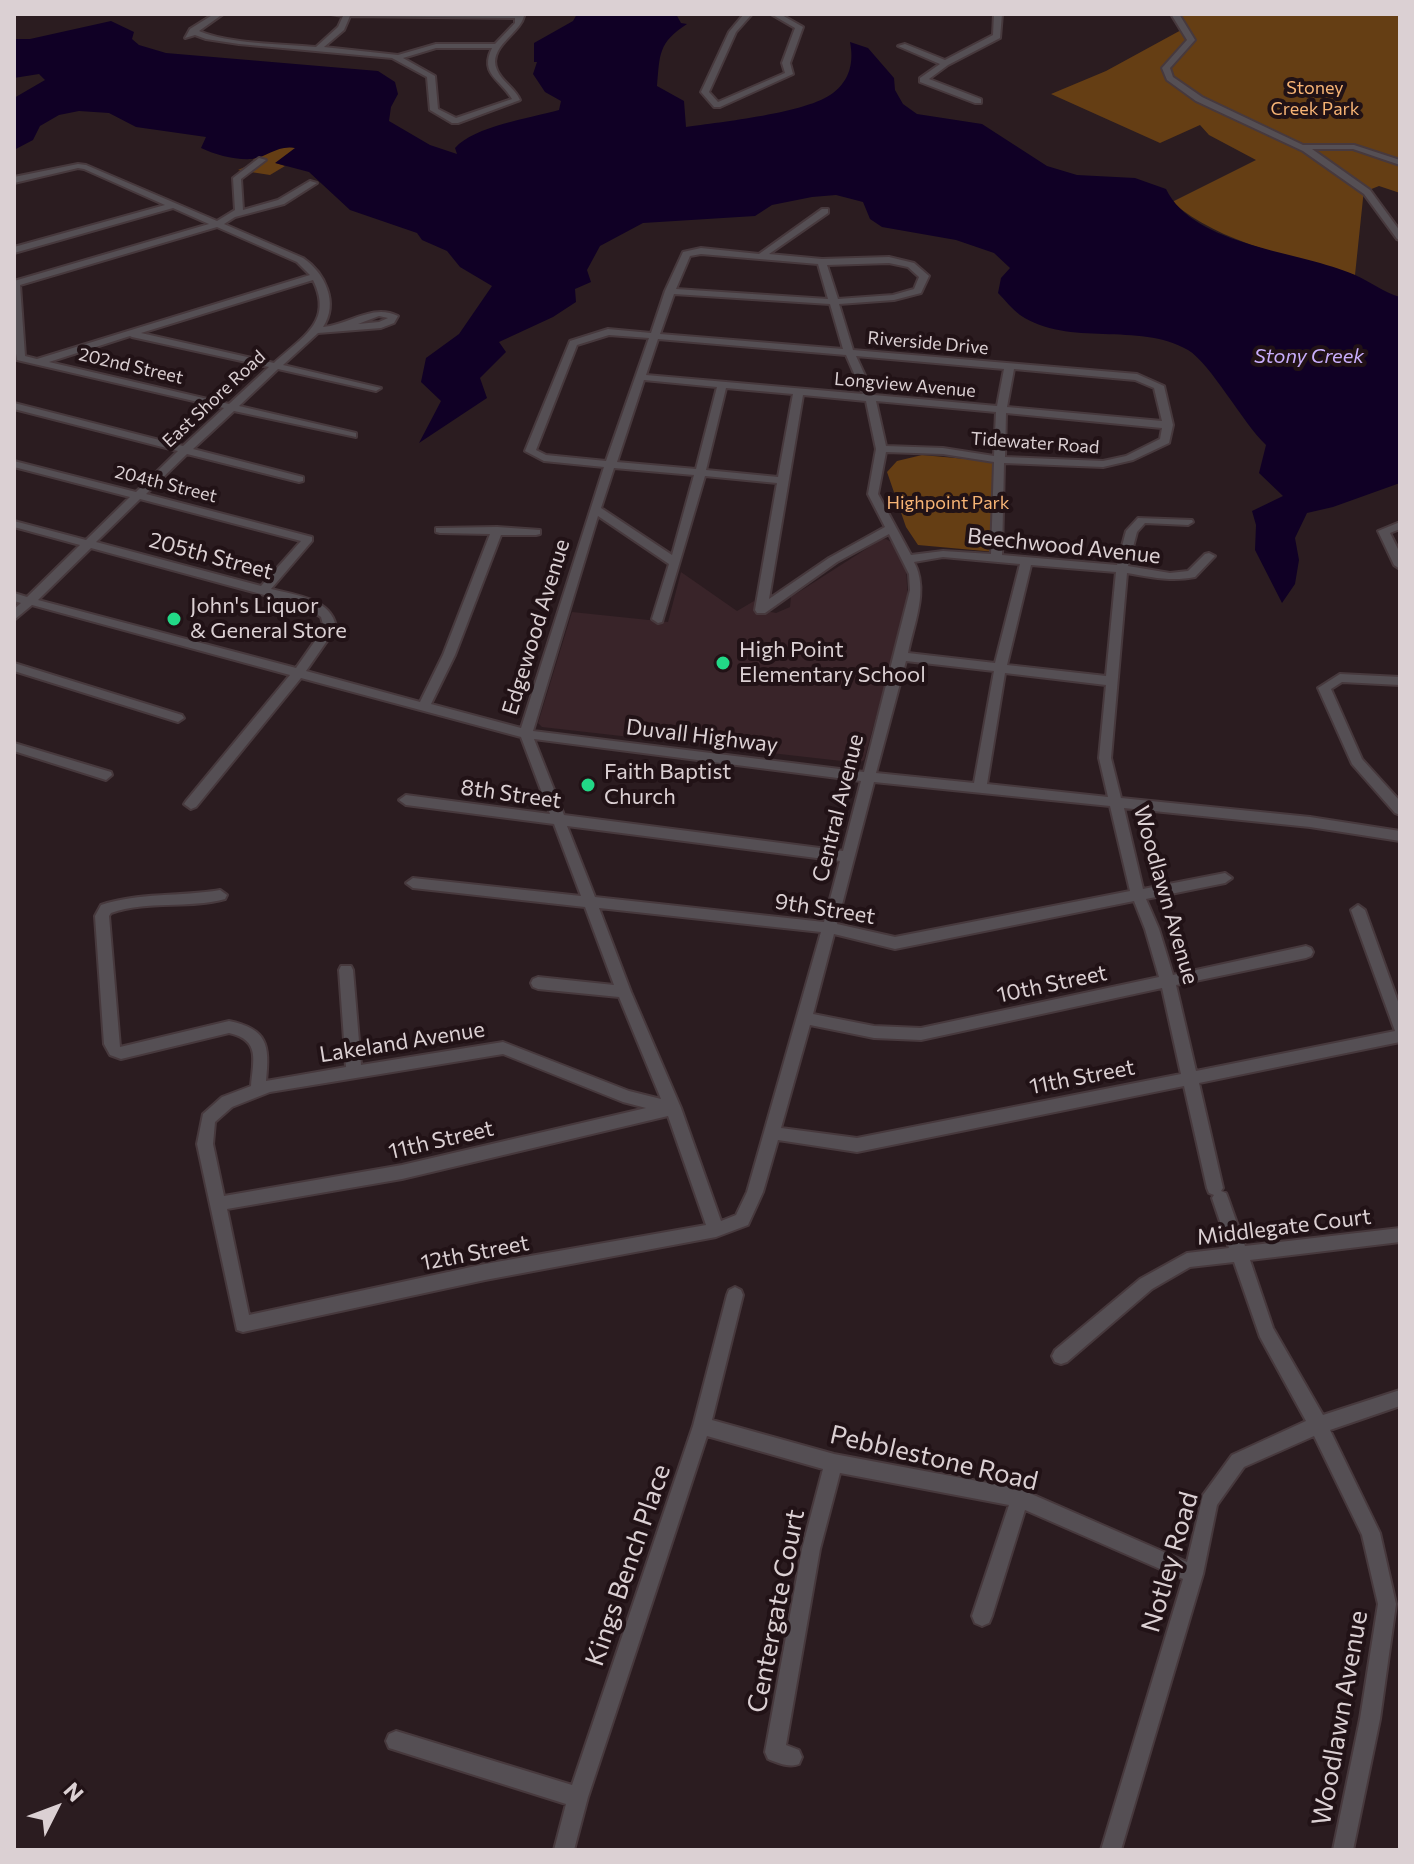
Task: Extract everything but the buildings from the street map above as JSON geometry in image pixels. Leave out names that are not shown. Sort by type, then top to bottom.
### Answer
[{"type":"street","points":[[219,14],[190,33],[225,40],[399,57],[436,46],[495,46]]},
{"type":"street","points":[[335,14],[519,15],[519,23],[495,46],[491,57],[492,69],[516,100],[455,121],[434,110],[429,73],[399,57]]},
{"type":"street","points":[[318,49],[341,28],[348,14]]},
{"type":"street","points":[[748,14],[728,36],[713,81],[705,92],[717,105],[789,74],[786,63],[799,27],[775,14]]},
{"type":"street","points":[[978,101],[923,80],[945,63],[997,36],[998,14]]},
{"type":"street","points":[[1175,14],[1191,40],[1166,68],[1170,78],[1216,109],[1301,147],[1367,192],[1400,237]]},
{"type":"street","points":[[902,46],[945,63]]},
{"type":"street","points":[[1301,147],[1354,147],[1400,163]]},
{"type":"street","points":[[234,215],[241,206],[237,178],[262,160]]},
{"type":"street","points":[[14,180],[82,166],[311,265],[326,303],[325,316],[315,330]]},
{"type":"street","points":[[14,284],[218,224],[234,215],[281,202],[313,183]]},
{"type":"street","points":[[14,250],[173,205]]},
{"type":"street","points":[[761,256],[825,211]]},
{"type":"street","name":"Edgewood Avenue","points":[[716,1230],[673,1108],[589,903],[526,734],[595,509],[684,258],[688,253],[701,251],[761,256]]},
{"type":"street","points":[[670,291],[836,301],[902,297],[918,291],[924,276],[911,265],[889,260],[822,262],[761,256]]},
{"type":"street","points":[[822,262],[849,352],[870,398],[881,449],[873,494],[908,560]]},
{"type":"street","points":[[40,362],[316,276]]},
{"type":"street","name":"202nd Street","points":[[14,284],[17,360],[40,362],[234,405],[352,435]]},
{"type":"street","points":[[315,330],[338,328]]},
{"type":"street","name":"East Shore Road","points":[[14,616],[186,449],[315,330]]},
{"type":"street","name":"Riverside Drive","points":[[611,464],[544,458],[530,451],[573,343],[608,332],[1137,377],[1159,386],[1168,425]]},
{"type":"street","points":[[131,333],[376,388]]},
{"type":"street","points":[[996,559],[1001,410],[1010,365]]},
{"type":"street","name":"Longview Avenue","points":[[640,377],[1168,425]]},
{"type":"street","points":[[658,619],[722,385]]},
{"type":"street","points":[[798,392],[761,610],[833,560],[890,529]]},
{"type":"street","points":[[14,406],[299,479]]},
{"type":"street","name":"Tidewater Road","points":[[881,449],[943,451],[1001,460],[1103,464],[1129,458],[1165,441],[1168,425]]},
{"type":"street","name":"204th Street","points":[[14,464],[308,539],[263,591]]},
{"type":"street","points":[[611,464],[781,480]]},
{"type":"street","points":[[595,509],[674,562]]},
{"type":"street","name":"Woodlawn Avenue","points":[[1188,522],[1142,520],[1132,531],[1122,569],[1105,758],[1138,895],[1168,982],[1188,1079],[1238,1255],[1266,1331],[1319,1426],[1371,1533],[1387,1604],[1370,1719],[1344,1849]]},
{"type":"street","name":"205th Street","points":[[14,524],[319,607],[330,622],[330,628],[298,674]]},
{"type":"street","points":[[1400,525],[1384,531],[1400,565]]},
{"type":"street","points":[[440,530],[536,532]]},
{"type":"street","points":[[424,707],[443,669],[497,530]]},
{"type":"street","name":"Beechwood Avenue","points":[[908,560],[943,554],[1122,569],[1170,577],[1191,574],[1209,556]]},
{"type":"street","name":"Central Avenue","points":[[716,1230],[742,1220],[755,1192],[805,1018],[916,590],[915,574],[908,560]]},
{"type":"street","points":[[980,786],[1000,669],[1026,562]]},
{"type":"street","name":"Duvall Highway","points":[[14,597],[526,734],[868,777],[1310,822],[1400,836]]},
{"type":"street","points":[[901,656],[1110,681]]},
{"type":"street","points":[[14,667],[178,718]]},
{"type":"street","points":[[191,804],[298,674]]},
{"type":"street","points":[[1400,681],[1340,678],[1324,688],[1357,761],[1400,810]]},
{"type":"street","points":[[14,747],[106,775]]},
{"type":"street","name":"8th Street","points":[[406,800],[849,857]]},
{"type":"street","name":"9th Street","points":[[413,883],[830,928],[895,943],[1225,878]]},
{"type":"street","points":[[220,895],[189,900],[148,900],[106,909],[102,916],[111,1044],[115,1051],[121,1053],[229,1027],[242,1029],[253,1033],[260,1045],[258,1088]]},
{"type":"street","points":[[1358,910],[1400,1027]]},
{"type":"street","name":"10th Street","points":[[805,1018],[874,1032],[921,1034],[1306,952]]},
{"type":"street","points":[[346,970],[354,1072]]},
{"type":"street","points":[[538,983],[624,992]]},
{"type":"street","name":"11th Street","points":[[772,1133],[857,1145],[1400,1036]]},
{"type":"street","name":"Lakeland Avenue","points":[[217,1204],[205,1144],[208,1119],[227,1102],[258,1088],[503,1048],[628,1097],[673,1108]]},
{"type":"street","name":"11th Street","points":[[217,1204],[402,1172],[673,1108]]},
{"type":"street","name":"12th Street","points":[[217,1204],[243,1324],[485,1272],[716,1230]]},
{"type":"street","name":"Middlegate Court","points":[[1061,1356],[1146,1284],[1187,1260],[1400,1235]]},
{"type":"street","name":"Kings Bench Place","points":[[564,1850],[578,1797],[702,1426],[735,1295]]},
{"type":"street","name":"Notley Road","points":[[1111,1850],[1194,1574],[1209,1501],[1238,1461],[1319,1426],[1400,1398]]},
{"type":"street","name":"Pebblestone Road","points":[[702,1426],[834,1463],[1020,1498],[1194,1574]]},
{"type":"street","name":"Centergate Court","points":[[792,1757],[775,1752],[811,1549],[834,1463]]},
{"type":"street","points":[[982,1616],[1020,1498]]},
{"type":"street","points":[[396,1741],[578,1797]]},
{"type":"shaded area","name":"High Point Elementary School","points":[[886,539],[893,543],[906,568],[908,602],[864,760],[859,763],[542,727],[538,723],[572,612],[668,622],[681,572],[737,611],[754,601],[761,610],[776,613],[790,607],[791,597]]},
{"type":"green space","name":"Stoney Creek Park","points":[[1180,14],[1400,14],[1400,193],[1379,186],[1364,189],[1355,275],[1235,239],[1213,229],[1172,202],[1256,160],[1209,135],[1200,125],[1160,143],[1051,94],[1106,71],[1183,29]]},
{"type":"green space","points":[[283,146],[296,148],[276,163],[285,166],[270,175],[238,170],[256,162],[253,159]]},
{"type":"green space","name":"Highpoint Park","points":[[922,455],[1000,462],[995,552],[918,545],[906,527],[887,472],[897,461]]},
{"type":"water","name":"Stony Creek","points":[[577,14],[676,14],[681,23],[687,24],[670,37],[662,50],[657,86],[684,101],[686,127],[763,116],[821,100],[839,88],[847,76],[851,63],[850,42],[868,48],[894,78],[895,90],[903,104],[917,114],[982,124],[1047,166],[1077,175],[1135,178],[1166,189],[1180,208],[1200,224],[1251,245],[1355,275],[1400,297],[1400,483],[1307,513],[1295,538],[1299,560],[1295,584],[1282,603],[1255,550],[1256,525],[1252,511],[1283,496],[1259,473],[1266,445],[1197,357],[1188,350],[1148,337],[1082,333],[1039,325],[1020,315],[998,293],[1001,278],[1010,268],[994,253],[956,240],[882,227],[870,219],[863,202],[836,195],[772,205],[755,216],[643,223],[600,246],[587,270],[591,282],[575,289],[576,302],[553,317],[499,342],[506,352],[480,378],[487,398],[419,443],[441,401],[421,382],[426,358],[459,334],[492,286],[460,267],[447,251],[422,240],[417,233],[350,210],[309,172],[275,163],[295,148],[283,148],[252,159],[232,158],[201,148],[206,137],[136,127],[109,113],[79,111],[59,115],[40,126],[33,140],[14,150],[14,98],[45,80],[39,74],[14,78],[14,39],[30,39],[111,21],[134,32],[132,39],[139,45],[166,53],[378,71],[395,82],[398,94],[391,107],[389,121],[430,145],[457,154],[455,148],[475,134],[559,110],[561,101],[545,92],[533,74],[537,62],[534,62],[534,43],[573,21]]},
{"type":"place","name":"John's Liquor & General Store","points":[[174,619]]},
{"type":"place","name":"High Point Elementary School","points":[[723,663]]},
{"type":"place","name":"Faith Baptist Church","points":[[588,785]]}]
